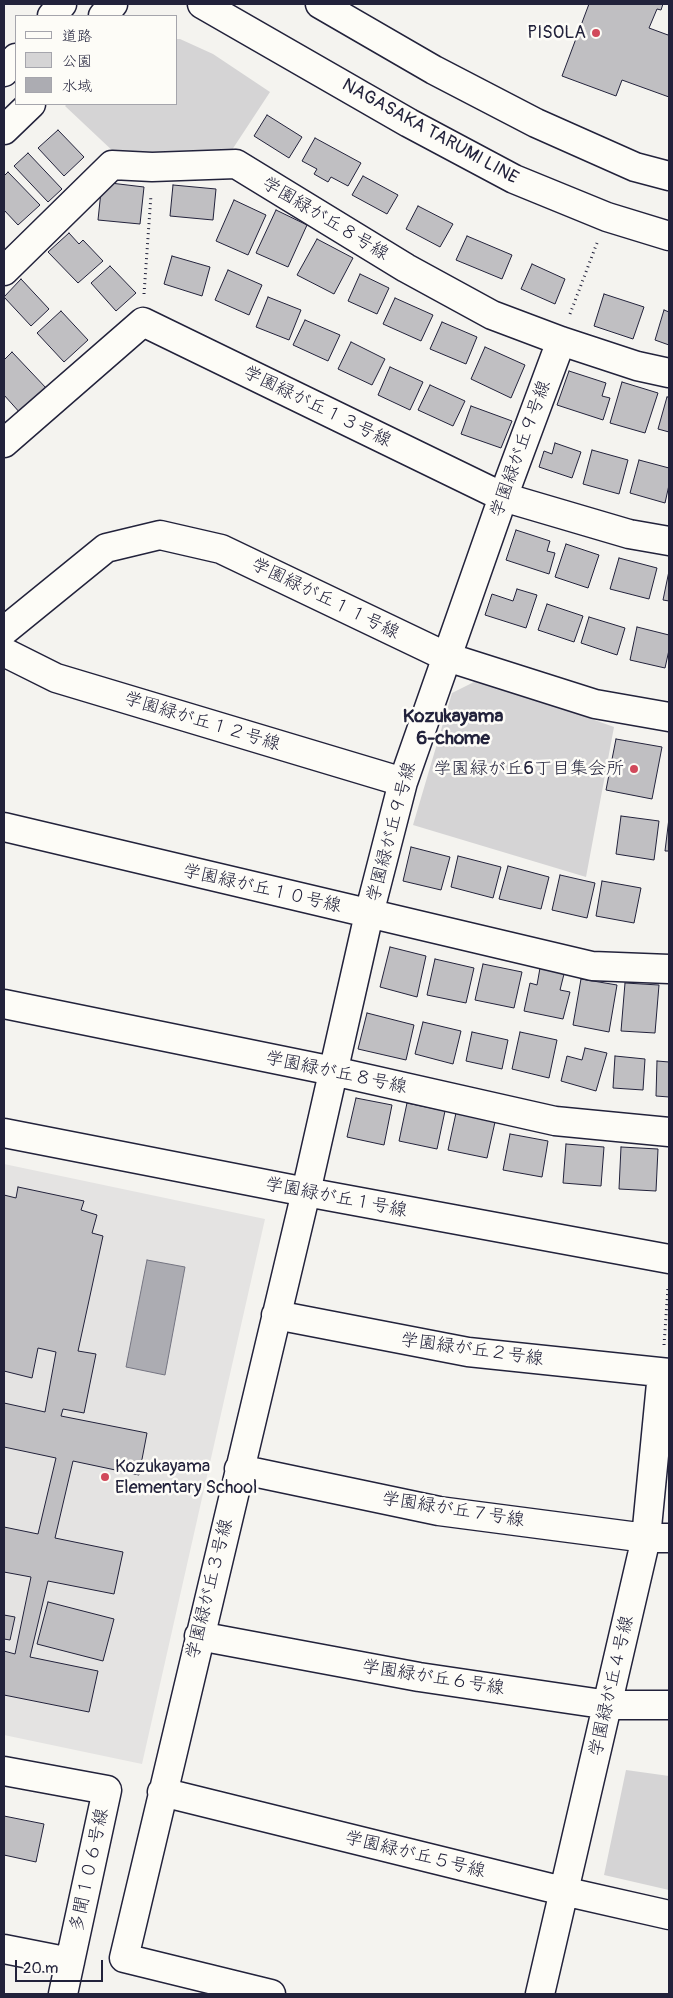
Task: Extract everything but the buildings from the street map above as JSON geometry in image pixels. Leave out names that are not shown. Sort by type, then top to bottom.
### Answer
[{"type":"street","points":[[53,15],[62,4]]},
{"type":"street","points":[[104,15],[113,4]]},
{"type":"street","name":"NAGASAKA TARUMI LINE","points":[[202,4],[409,123],[514,179],[607,217],[669,236]]},
{"type":"street","points":[[320,4],[434,70],[536,123],[635,167],[669,176]]},
{"type":"street","points":[[4,72],[15,59]]},
{"type":"street","points":[[4,130],[30,105]]},
{"type":"street","name":"学園緑が丘８号線","points":[[4,271],[112,165],[152,167],[236,164],[406,268],[492,315],[560,341],[638,366],[669,373]]},
{"type":"street","points":[[4,443],[143,322]]},
{"type":"street","name":"学園緑が丘１３号線","points":[[143,322],[503,498],[629,534],[669,541]]},
{"type":"street","name":"学園緑が丘９号線","points":[[306,1192],[369,914],[403,782],[560,341]]},
{"type":"street","name":"学園緑が丘１１号線","points":[[4,631],[106,548],[160,535],[221,549],[447,658],[595,704],[669,717]]},
{"type":"street","name":"学園緑が丘１２号線","points":[[4,652],[56,678],[403,782]]},
{"type":"street","name":"学園緑が丘１０号線","points":[[4,828],[592,966],[669,969]]},
{"type":"street","name":"学園緑が丘８号線","points":[[4,1004],[333,1071],[555,1121],[669,1132]]},
{"type":"street","name":"学園緑が丘１号線","points":[[4,1133],[306,1192],[669,1269]]},
{"type":"street","name":"学園緑が丘３号線","points":[[271,1994],[124,1958],[306,1192]]},
{"type":"street","name":"学園緑が丘２号線","points":[[276,1315],[468,1352],[666,1373]]},
{"type":"street","name":"学園緑が丘４号線","points":[[540,1994],[608,1704],[658,1538],[666,1373]]},
{"type":"street","name":"学園緑が丘７号線","points":[[239,1469],[439,1511],[658,1538]]},
{"type":"street","name":"学園緑が丘６号線","points":[[199,1636],[419,1677],[608,1704],[669,1704]]},
{"type":"street","name":"多聞１０６号線","points":[[4,1771],[108,1790],[63,1994]]},
{"type":"street","name":"学園緑が丘５号線","points":[[162,1792],[563,1891],[669,1915]]},
{"type":"street","points":[[4,1949],[70,1962]]},
{"type":"path","points":[[143,322],[152,167]]},
{"type":"path","points":[[560,341],[607,217]]},
{"type":"path","points":[[666,1373],[669,1269]]},
{"type":"shaded area","name":"Kozukayama Elementary School","points":[[4,1164],[265,1219],[142,1764],[4,1735]]},
{"type":"green space","points":[[178,39],[213,54],[270,92],[230,153],[116,154],[65,106],[178,105]]},
{"type":"green space","points":[[480,679],[614,727],[586,877],[413,825],[452,693]]},
{"type":"green space","points":[[626,1770],[669,1776],[669,1890],[604,1875]]},
{"type":"water","points":[[147,1260],[185,1267],[165,1375],[126,1367]]},
{"type":"place","name":"PISOLA","points":[[596,33]]},
{"type":"place","name":"学園緑が丘6丁目集会所","points":[[634,769]]},
{"type":"place","name":"Kozukayama Elementary School","points":[[105,1477]]},
{"type":"district","name":"Kozukayama 6-chome","points":[[453,728]]}]
